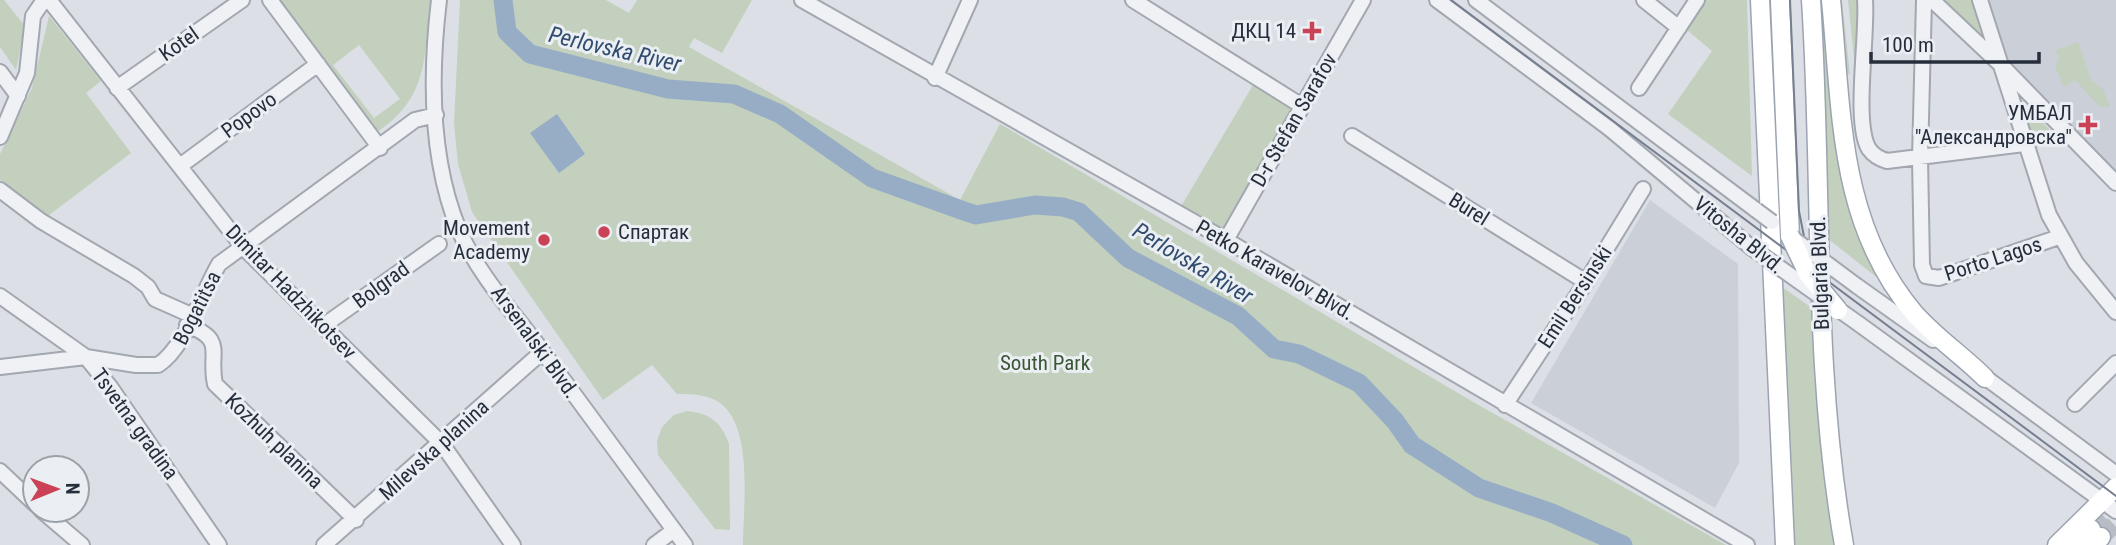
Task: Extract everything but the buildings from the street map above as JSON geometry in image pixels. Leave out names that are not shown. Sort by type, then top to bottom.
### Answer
[{"type":"main road","points":[[1760,0],[1785,545]]},
{"type":"main road","points":[[1780,0],[1790,236],[1808,274],[1838,310]]},
{"type":"main road","name":"Bulgaria Blvd.","points":[[1811,0],[1822,347],[1831,452],[1844,545]]},
{"type":"main road","points":[[1831,0],[1853,196],[1873,253],[1916,315],[1985,378]]},
{"type":"main road","points":[[2057,545],[2109,506],[2116,487]]},
{"type":"main road","points":[[2075,545],[2096,537]]},
{"type":"street","name":"Dimitar Hadzhikotsev","points":[[46,0],[243,247],[442,444],[513,545]]},
{"type":"street","points":[[0,137],[26,73],[33,16],[46,0]]},
{"type":"street","name":"Kotel","points":[[117,88],[242,0]]},
{"type":"street","points":[[270,0],[380,148]]},
{"type":"street","name":"Arsenalski Blvd.","points":[[439,0],[435,52],[436,115],[448,196],[460,232],[477,262],[685,545]]},
{"type":"street","name":"Petko Karavelov Blvd.","points":[[802,0],[935,78],[1226,240],[1747,545]]},
{"type":"street","points":[[935,78],[970,0]]},
{"type":"street","points":[[1133,0],[1303,106]]},
{"type":"street","name":"D-r Stefan Sarafov","points":[[1226,240],[1363,0]]},
{"type":"street","name":"Vitosha Blvd.","points":[[1437,0],[1610,129],[1752,248],[2109,506]]},
{"type":"street","name":"Vitosha Blvd.","points":[[1476,0],[1872,297],[2116,474]]},
{"type":"street","points":[[1644,0],[1679,28]]},
{"type":"street","points":[[1639,88],[1697,0]]},
{"type":"street","points":[[1865,0],[1867,24],[1862,94],[1865,140],[1878,158],[1887,161],[1920,158],[2024,144]]},
{"type":"street","points":[[1920,158],[1924,0]]},
{"type":"street","points":[[1932,0],[2002,66],[2116,183]]},
{"type":"street","points":[[1980,0],[2024,144],[2059,237],[2116,312]]},
{"type":"street","name":"Popovo","points":[[180,166],[317,64]]},
{"type":"street","points":[[0,72],[18,96]]},
{"type":"street","points":[[1839,82],[1862,94]]},
{"type":"street","name":"Bogatitsa","points":[[0,367],[86,357],[136,365],[159,365],[178,347],[219,264],[415,120],[436,115]]},
{"type":"street","name":"Burel","points":[[1352,136],[1586,282]]},
{"type":"street","name":"Porto Lagos","points":[[1920,158],[1922,265],[1926,276],[1939,278],[2059,237]]},
{"type":"street","name":"Emil Bersinski","points":[[1505,405],[1643,189]]},
{"type":"street","name":"Kozhuh planina","points":[[0,190],[41,221],[134,276],[148,287],[155,299],[203,331],[215,346],[215,384],[356,520]]},
{"type":"street","name":"Bolgrad","points":[[323,326],[439,244]]},
{"type":"street","name":"Tsvetna gradina","points":[[0,296],[86,357],[111,388],[219,545]]},
{"type":"street","name":"Milevska planina","points":[[324,545],[442,444],[542,352]]},
{"type":"street","points":[[2075,404],[2116,363]]},
{"type":"street","points":[[0,471],[21,491]]},
{"type":"street","points":[[57,524],[82,545]]},
{"type":"street","points":[[654,545],[674,530]]},
{"type":"shaded area","name":"УМБАЛ \"Александровска\"","points":[[1980,0],[2116,0],[2116,183],[2002,66]]},
{"type":"shaded area","points":[[1650,200],[1738,264],[1739,463],[1715,508],[1531,403]]},
{"type":"green space","points":[[0,0],[4,0],[25,26],[16,70],[0,47]]},
{"type":"green space","points":[[279,0],[430,0],[425,57],[415,89],[394,119],[377,132]],"holes":[[[359,45],[400,99],[374,118],[333,65]]]},
{"type":"green space","name":"South Park","points":[[460,0],[606,0],[629,13],[637,0],[752,0],[722,53],[694,38],[689,47],[960,200],[1000,124],[1475,403],[1726,545],[743,545],[744,469],[738,430],[731,415],[720,403],[710,398],[677,394],[652,365],[603,400],[472,212],[458,164],[454,123]]},
{"type":"green space","points":[[1697,0],[1747,0],[1752,176],[1668,114],[1712,51],[1681,25]]},
{"type":"green space","points":[[1820,0],[1826,0],[1844,171],[1889,287],[1827,238]]},
{"type":"green space","points":[[1839,0],[1842,0],[1850,75],[1846,71]]},
{"type":"green space","points":[[1848,0],[1861,0],[1861,67],[1855,68]]},
{"type":"green space","points":[[1944,0],[1975,0],[1991,47]]},
{"type":"green space","points":[[49,16],[101,81],[86,93],[131,153],[48,216],[0,180],[0,154],[32,88]]},
{"type":"green space","points":[[2078,42],[2091,80],[2103,89],[2110,107],[2099,106],[2075,80],[2064,87],[2055,66],[2059,59],[2056,50]]},
{"type":"green space","points":[[1256,80],[1300,106],[1223,234],[1180,208]]},
{"type":"green space","points":[[2011,90],[2053,133],[2033,152]]},
{"type":"green space","points":[[1782,287],[1812,308],[1824,480],[1835,545],[1794,545]]},
{"type":"green space","points":[[687,411],[714,420],[723,430],[729,444],[730,530],[715,529],[658,455],[657,441],[662,427],[674,415]]},
{"type":"water","points":[[557,114],[585,154],[559,173],[530,133]]},
{"type":"waterway","name":"Perlovska River","points":[[503,0],[507,32],[530,54],[668,89],[734,94],[780,114],[872,178],[976,215],[1035,205],[1063,207],[1079,212],[1128,258],[1238,316],[1274,349],[1299,354],[1359,383],[1395,421],[1412,445],[1479,488],[1552,513],[1623,545]]},
{"type":"tunnel","points":[[2091,529],[2116,505]]},
{"type":"tunnel","points":[[2101,537],[2116,523]]},
{"type":"tram line","points":[[1451,0],[2116,496]]},
{"type":"tram line","points":[[1790,0],[1799,211],[1806,247],[1823,270]]},
{"type":"place","name":"ДКЦ 14","points":[[1312,31]]},
{"type":"place","name":"УМБАЛ \"Александровска\"","points":[[2088,125]]},
{"type":"place","name":"Спартак","points":[[604,232]]},
{"type":"place","name":"Movement Academy","points":[[544,240]]}]
